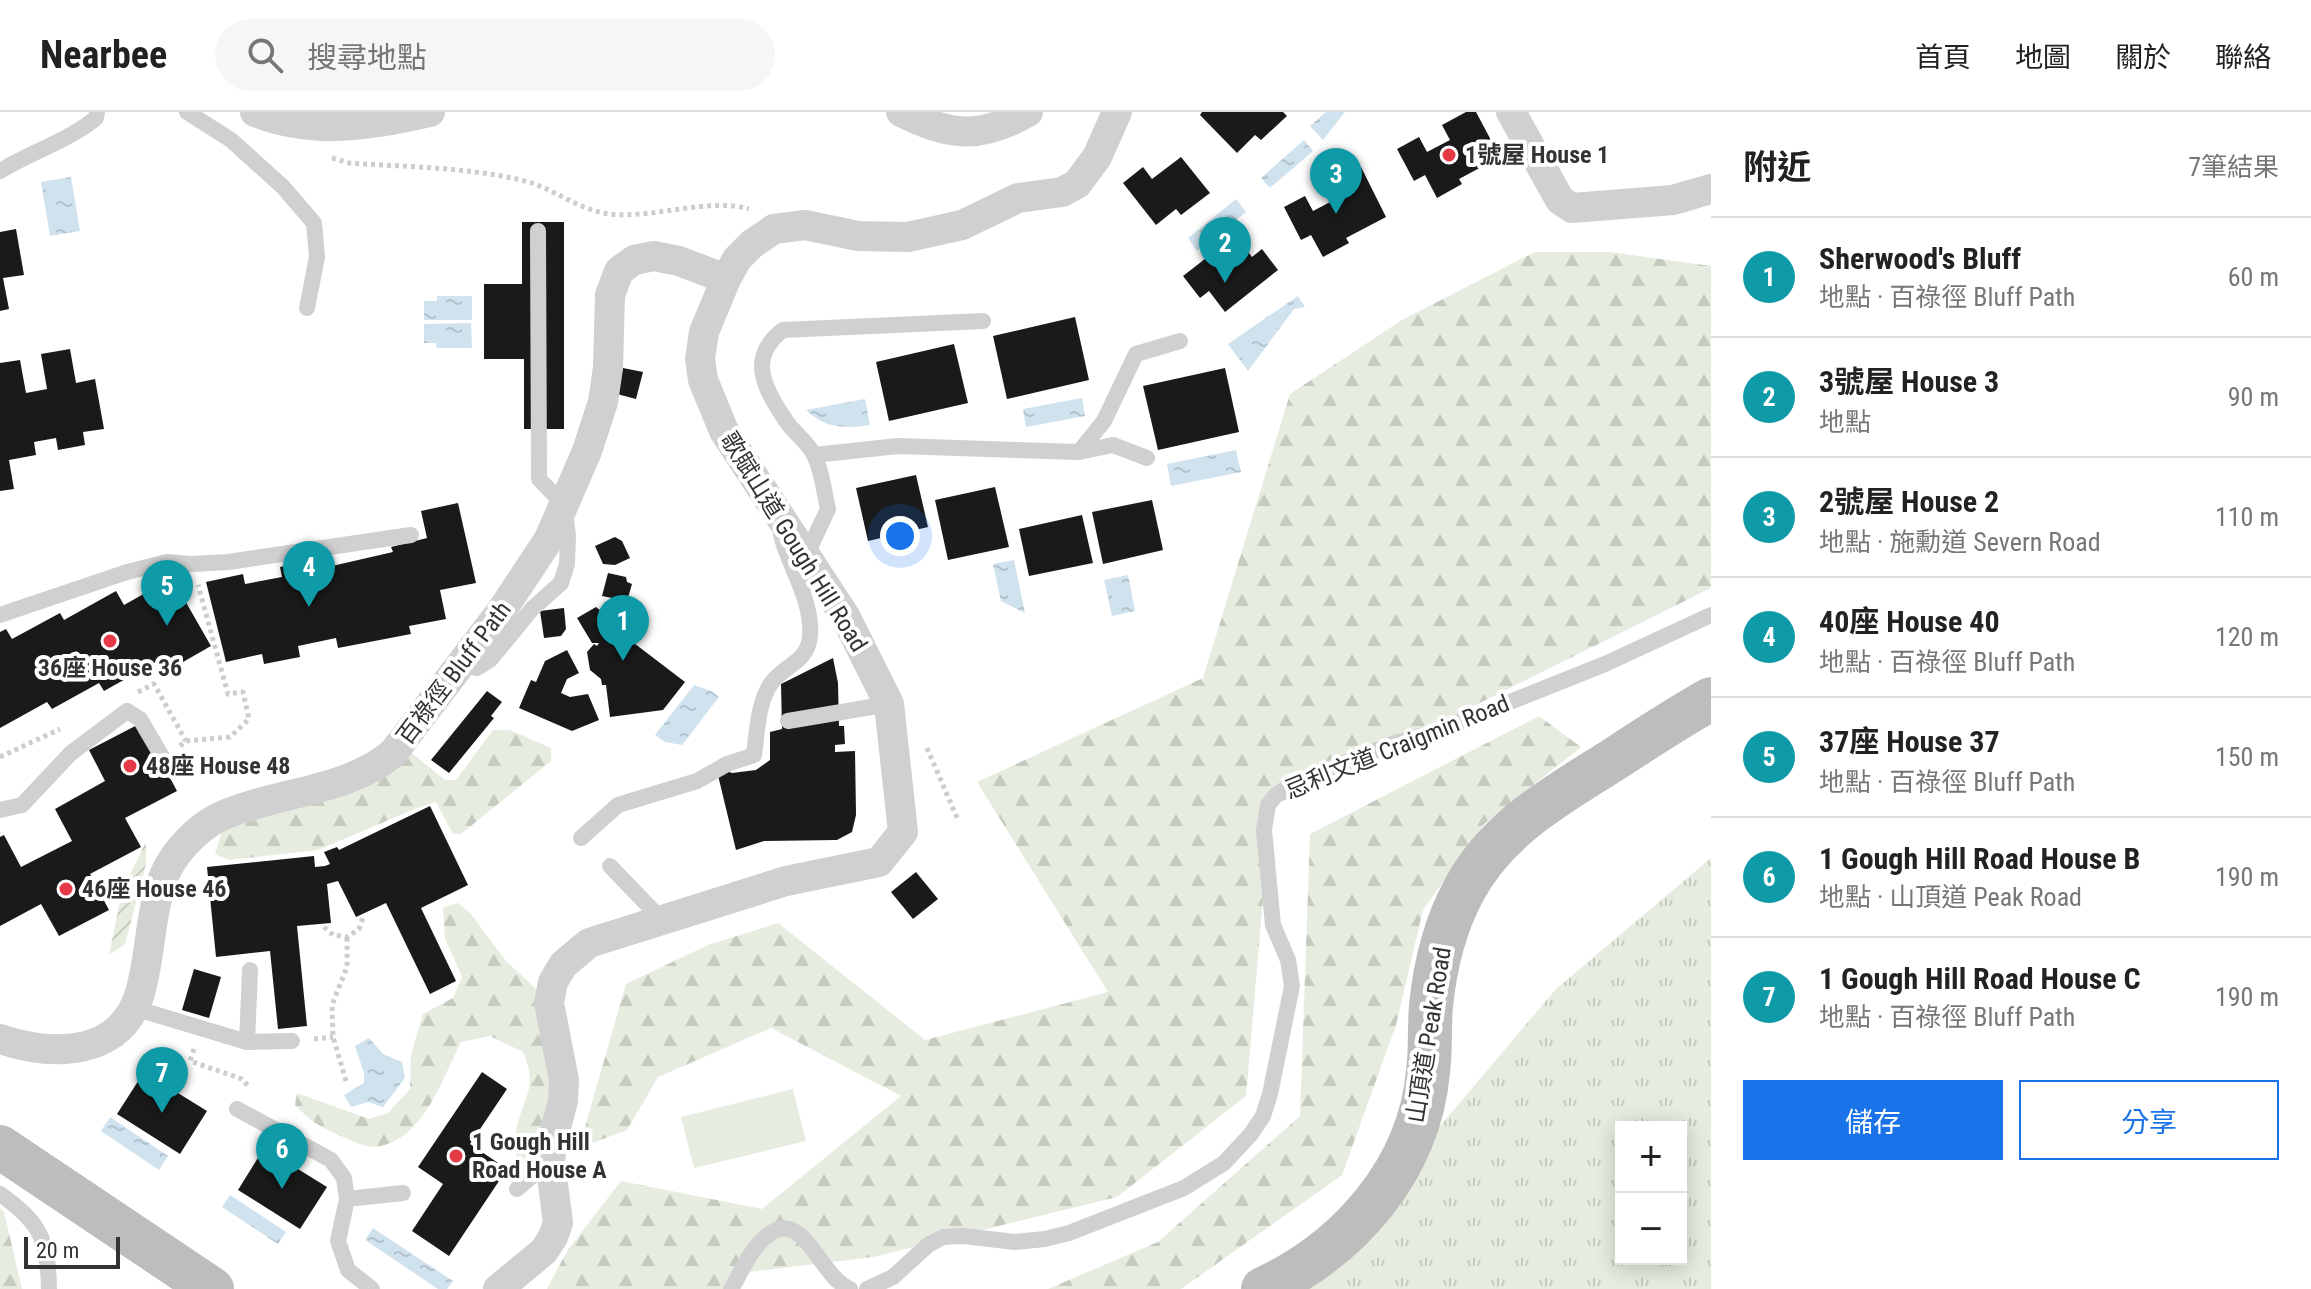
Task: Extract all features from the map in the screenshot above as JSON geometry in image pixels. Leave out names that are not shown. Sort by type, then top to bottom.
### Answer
[{"type":"main road","name":"山頂道 Peak Road","points":[[1263,1289],[1302,1268],[1342,1237],[1373,1204],[1406,1152],[1425,1094],[1430,1057],[1431,1007],[1441,949],[1460,897],[1489,852],[1534,811],[1711,699]]},
{"type":"main road","points":[[0,1147],[212,1289]]},
{"type":"street","points":[[255,112],[309,126],[350,126],[430,112]]},
{"type":"street","points":[[901,112],[934,127],[963,133],[1000,126],[1028,112]]},
{"type":"street","points":[[774,229],[805,225],[858,236],[908,237],[946,230],[1018,198],[1062,192],[1077,184],[1097,157],[1117,112]]},
{"type":"street","points":[[1511,112],[1560,200],[1577,209],[1673,200],[1711,189]]},
{"type":"street","name":"歌賦山道 Gough Hill Road","points":[[498,1289],[538,1257],[556,1230],[558,1215],[550,1161],[564,1091],[549,1003],[557,973],[571,956],[589,943],[786,881],[879,862],[903,832],[889,704],[845,616],[735,451],[703,380],[701,346],[726,279],[744,251],[774,229]]},
{"type":"street","name":"百祿徑 Bluff Path","points":[[0,1039],[39,1049],[78,1049],[109,1036],[134,1008],[142,988],[158,895],[165,874],[181,849],[205,826],[220,817],[238,809],[350,778],[376,766],[401,744],[535,563],[564,505],[603,402],[608,368],[610,295],[619,271],[634,260],[654,256],[679,261],[726,279]]},
{"type":"lane","points":[[0,171],[83,128],[96,118],[97,112]]},
{"type":"lane","points":[[187,112],[231,140],[283,187],[314,223],[317,257],[307,308]]},
{"type":"lane","points":[[538,231],[539,479],[564,505]]},
{"type":"lane","points":[[806,556],[828,509],[814,455],[785,419],[764,382],[762,358],[772,338],[783,330],[983,321]]},
{"type":"lane","points":[[1079,452],[1104,421],[1136,354],[1180,341]]},
{"type":"lane","points":[[814,455],[898,446],[1079,452],[1113,445],[1147,458]]},
{"type":"lane","points":[[581,838],[618,805],[697,781],[727,764],[754,755],[758,723],[772,682],[797,663],[806,652],[810,638],[805,600],[784,548],[774,509]]},
{"type":"lane","points":[[0,615],[127,572],[167,562],[228,562],[411,535]]},
{"type":"lane","name":"忌利文道 Craigmin Road","points":[[867,1289],[893,1277],[928,1245],[943,1237],[954,1235],[1015,1242],[1045,1239],[1069,1233],[1184,1188],[1224,1163],[1251,1134],[1263,1116],[1270,1094],[1292,986],[1291,968],[1273,925],[1264,830],[1268,805],[1281,790],[1386,746],[1435,732],[1605,664],[1711,615]]},
{"type":"lane","points":[[788,721],[889,704]]},
{"type":"lane","points":[[0,810],[22,805],[71,753],[127,711],[140,719],[164,760]]},
{"type":"lane","points":[[610,866],[662,920]]},
{"type":"lane","points":[[247,1042],[250,970]]},
{"type":"lane","points":[[134,1008],[247,1042],[292,1041]]},
{"type":"lane","points":[[237,1109],[331,1160],[344,1178],[347,1199],[338,1241],[348,1270],[372,1289]]},
{"type":"lane","points":[[517,1189],[550,1161]]},
{"type":"lane","points":[[347,1199],[403,1193]]},
{"type":"lane","points":[[0,1194],[27,1218],[45,1244],[49,1289]]},
{"type":"lane","points":[[731,1289],[754,1249],[771,1234],[784,1230],[807,1239],[829,1273],[850,1289]]},
{"type":"path","points":[[309,126],[320,153],[349,163],[515,179],[541,187],[579,206],[611,214],[736,206],[754,211],[774,229]]},
{"type":"path","points":[[164,760],[186,741],[230,737],[249,719],[243,692],[228,694],[192,564]]},
{"type":"path","points":[[324,927],[333,935],[347,937],[359,929],[363,918]]},
{"type":"path","points":[[346,1081],[333,1037],[332,1005],[347,967],[347,937]]},
{"type":"path","points":[[317,1038],[333,1037]]},
{"type":"path","points":[[196,1043],[190,1061],[242,1079],[252,1090]]},
{"type":"green space","points":[[1535,252],[1610,252],[1711,266],[1711,588],[1271,807],[1246,1096],[1117,1197],[873,1257],[750,1272],[734,1289],[547,1289],[567,1251],[621,1181],[762,1209],[901,1096],[771,1028],[658,1077],[627,1130],[579,1148],[626,984],[708,945],[778,923],[925,1040],[1108,992],[977,782],[1203,678],[1290,394],[1402,320]]},
{"type":"green space","points":[[1539,716],[1581,747],[1484,824],[1423,910],[1396,1025],[1342,1175],[1181,1289],[1048,1289],[1158,1242],[1300,1116],[1310,834]]},
{"type":"green space","points":[[493,730],[510,730],[551,748],[551,761],[461,834],[453,834],[436,802],[318,850],[229,860],[215,854],[224,824],[408,750],[445,780],[456,780]]},
{"type":"green space","points":[[146,842],[146,864],[125,944],[109,955],[122,891]]},
{"type":"green space","points":[[1711,858],[1711,1289],[1302,1289],[1556,989]]},
{"type":"green space","points":[[458,903],[471,914],[505,960],[538,991],[558,1083],[543,1147],[534,1164],[518,1168],[515,1145],[530,1084],[528,1064],[523,1052],[490,1036],[461,1042],[421,1118],[396,1140],[381,1146],[363,1145],[330,1131],[312,1121],[295,1105],[297,1093],[369,1119],[388,1113],[410,1089],[411,1055],[423,1014],[453,998],[462,977],[445,938],[443,908]]},
{"type":"green space","points":[[793,1089],[806,1141],[694,1168],[681,1117]]},
{"type":"green space","points":[[0,1208],[4,1212],[22,1289],[0,1289]]},
{"type":"water","points":[[1326,112],[1345,112],[1323,140],[1310,126]]},
{"type":"water","points":[[1304,140],[1313,151],[1270,188],[1261,178]]},
{"type":"water","points":[[71,177],[80,231],[50,236],[41,182]]},
{"type":"water","points":[[1236,199],[1246,212],[1197,251],[1188,238]]},
{"type":"water","points":[[437,296],[472,296],[472,320],[424,320],[424,301],[437,301]]},
{"type":"water","points":[[1298,296],[1305,307],[1294,309],[1248,371],[1228,344]]},
{"type":"water","points":[[471,323],[472,348],[437,348],[436,343],[424,343],[424,324]]},
{"type":"water","points":[[1082,398],[1085,416],[1026,427],[1023,409]]},
{"type":"water","points":[[865,399],[870,425],[835,426],[806,410]]},
{"type":"water","points":[[1236,450],[1241,472],[1171,486],[1167,464]]},
{"type":"water","points":[[1014,560],[1025,613],[1001,601],[993,564]]},
{"type":"water","points":[[1128,575],[1135,611],[1112,616],[1104,580]]},
{"type":"water","points":[[694,685],[719,697],[682,745],[665,742],[655,735]]},
{"type":"water","points":[[369,1038],[383,1054],[402,1062],[405,1078],[383,1107],[368,1102],[351,1107],[344,1095],[364,1083],[355,1046]]},
{"type":"water","points":[[110,1117],[168,1156],[159,1170],[101,1131]]},
{"type":"water","points":[[230,1195],[286,1232],[278,1244],[222,1207]]},
{"type":"water","points":[[373,1228],[453,1281],[447,1289],[438,1289],[365,1240]]},
{"type":"building","points":[[1202,112],[1283,112],[1287,116],[1261,140],[1255,135],[1237,153],[1200,115]]},
{"type":"building","name":"1號屋 House 1","points":[[1466,112],[1476,112],[1500,157],[1459,179],[1462,184],[1437,198],[1425,175],[1414,181],[1397,149],[1419,137],[1427,152],[1450,140],[1442,125]]},
{"type":"building","points":[[1181,157],[1210,193],[1181,215],[1176,209],[1156,225],[1123,183],[1143,167],[1152,179]]},
{"type":"building","points":[[1361,167],[1386,217],[1346,238],[1349,243],[1323,257],[1311,235],[1301,240],[1284,207],[1305,196],[1313,211],[1336,199],[1328,184]]},
{"type":"building","points":[[522,222],[564,222],[564,429],[524,429],[524,359],[484,359],[484,284],[522,284]]},
{"type":"building","points":[[16,229],[24,275],[3,278],[9,309],[0,311],[0,232]]},
{"type":"building","points":[[1240,241],[1252,257],[1262,249],[1278,270],[1225,312],[1209,291],[1200,298],[1183,276],[1210,255],[1213,260]]},
{"type":"building","points":[[1075,317],[1089,380],[1007,399],[993,336]]},
{"type":"building","points":[[954,344],[968,403],[889,421],[876,362]]},
{"type":"building","points":[[70,349],[76,383],[95,379],[104,429],[83,432],[85,445],[58,450],[56,438],[34,442],[36,455],[9,460],[14,489],[0,491],[0,363],[20,360],[26,393],[47,389],[41,354]]},
{"type":"building","points":[[623,368],[643,372],[636,399],[617,394]]},
{"type":"building","points":[[1225,368],[1239,432],[1158,450],[1143,386]]},
{"type":"building","points":[[916,475],[928,527],[868,541],[856,488]]},
{"type":"building","points":[[995,487],[1009,547],[948,560],[935,500]]},
{"type":"building","points":[[1152,500],[1163,550],[1103,564],[1092,512]]},
{"type":"building","points":[[458,503],[476,583],[440,590],[446,619],[409,626],[411,634],[338,648],[336,638],[298,646],[300,657],[264,664],[262,654],[226,662],[206,582],[243,574],[245,584],[282,577],[280,567],[317,559],[319,569],[393,552],[391,547],[427,538],[421,511]]},
{"type":"building","points":[[1082,515],[1093,563],[1029,576],[1019,529]]},
{"type":"building","points":[[615,537],[622,541],[630,558],[615,565],[603,564],[595,546]]},
{"type":"building","points":[[608,573],[626,577],[627,582],[632,584],[627,601],[602,596]]},
{"type":"building","points":[[172,578],[211,646],[162,674],[156,662],[104,691],[99,683],[52,709],[47,702],[0,728],[0,632],[6,629],[12,639],[60,613],[64,620],[116,591],[124,605]]},
{"type":"building","points":[[596,607],[632,630],[626,637],[685,682],[663,710],[610,717],[606,685],[602,685],[601,679],[590,670],[587,652],[599,643],[592,643],[577,618]]},
{"type":"building","points":[[564,608],[566,629],[561,636],[544,638],[540,611]]},
{"type":"building","points":[[567,650],[579,673],[567,679],[561,693],[570,697],[588,694],[599,720],[572,731],[519,708],[531,680],[536,682],[545,661]]},
{"type":"building","points":[[833,658],[838,683],[839,726],[844,726],[845,744],[835,745],[835,752],[855,751],[856,815],[852,832],[837,840],[764,841],[736,850],[716,767],[732,773],[756,770],[770,760],[770,732],[782,729],[781,684]]},
{"type":"building","points":[[487,691],[502,702],[491,716],[494,718],[449,773],[431,760]]},
{"type":"building","points":[[141,723],[177,791],[125,818],[141,847],[90,874],[109,910],[59,936],[41,904],[0,926],[0,837],[4,835],[21,867],[72,841],[55,809],[105,781],[89,750]]},
{"type":"building","points":[[430,806],[468,885],[421,908],[456,981],[430,994],[386,903],[356,917],[338,881],[327,884],[331,923],[297,926],[307,1026],[278,1029],[270,951],[216,957],[207,867],[314,856],[315,867],[325,866],[330,864],[324,852],[337,847],[339,850]]},
{"type":"building","points":[[916,872],[938,899],[913,919],[891,892]]},
{"type":"building","points":[[194,969],[221,977],[209,1018],[182,1010]]},
{"type":"building","points":[[144,1072],[207,1111],[180,1154],[117,1114]]},
{"type":"building","name":"1 Gough Hill Road House A","points":[[482,1072],[507,1089],[470,1144],[507,1169],[449,1256],[412,1231],[443,1184],[418,1167]]},
{"type":"building","points":[[264,1148],[327,1187],[300,1229],[238,1190]]},
{"type":"place","name":"1號屋 House 1","points":[[1449,155]]},
{"type":"place","name":"2號屋 House 2","points":[[1336,214]]},
{"type":"place","name":"3號屋 House 3","points":[[1225,283]]},
{"type":"place","name":"40座 House 40","points":[[309,607]]},
{"type":"place","name":"37座 House 37","points":[[167,626]]},
{"type":"place","name":"36座 House 36","points":[[110,641]]},
{"type":"place","name":"Sherwood's Bluff","points":[[623,661]]},
{"type":"place","name":"48座 House 48","points":[[130,766]]},
{"type":"place","name":"46座 House 46","points":[[66,889]]},
{"type":"place","name":"1 Gough Hill Road House C","points":[[162,1113]]},
{"type":"place","name":"1 Gough Hill Road House A","points":[[456,1156]]},
{"type":"place","name":"1 Gough Hill Road House B","points":[[282,1189]]}]
